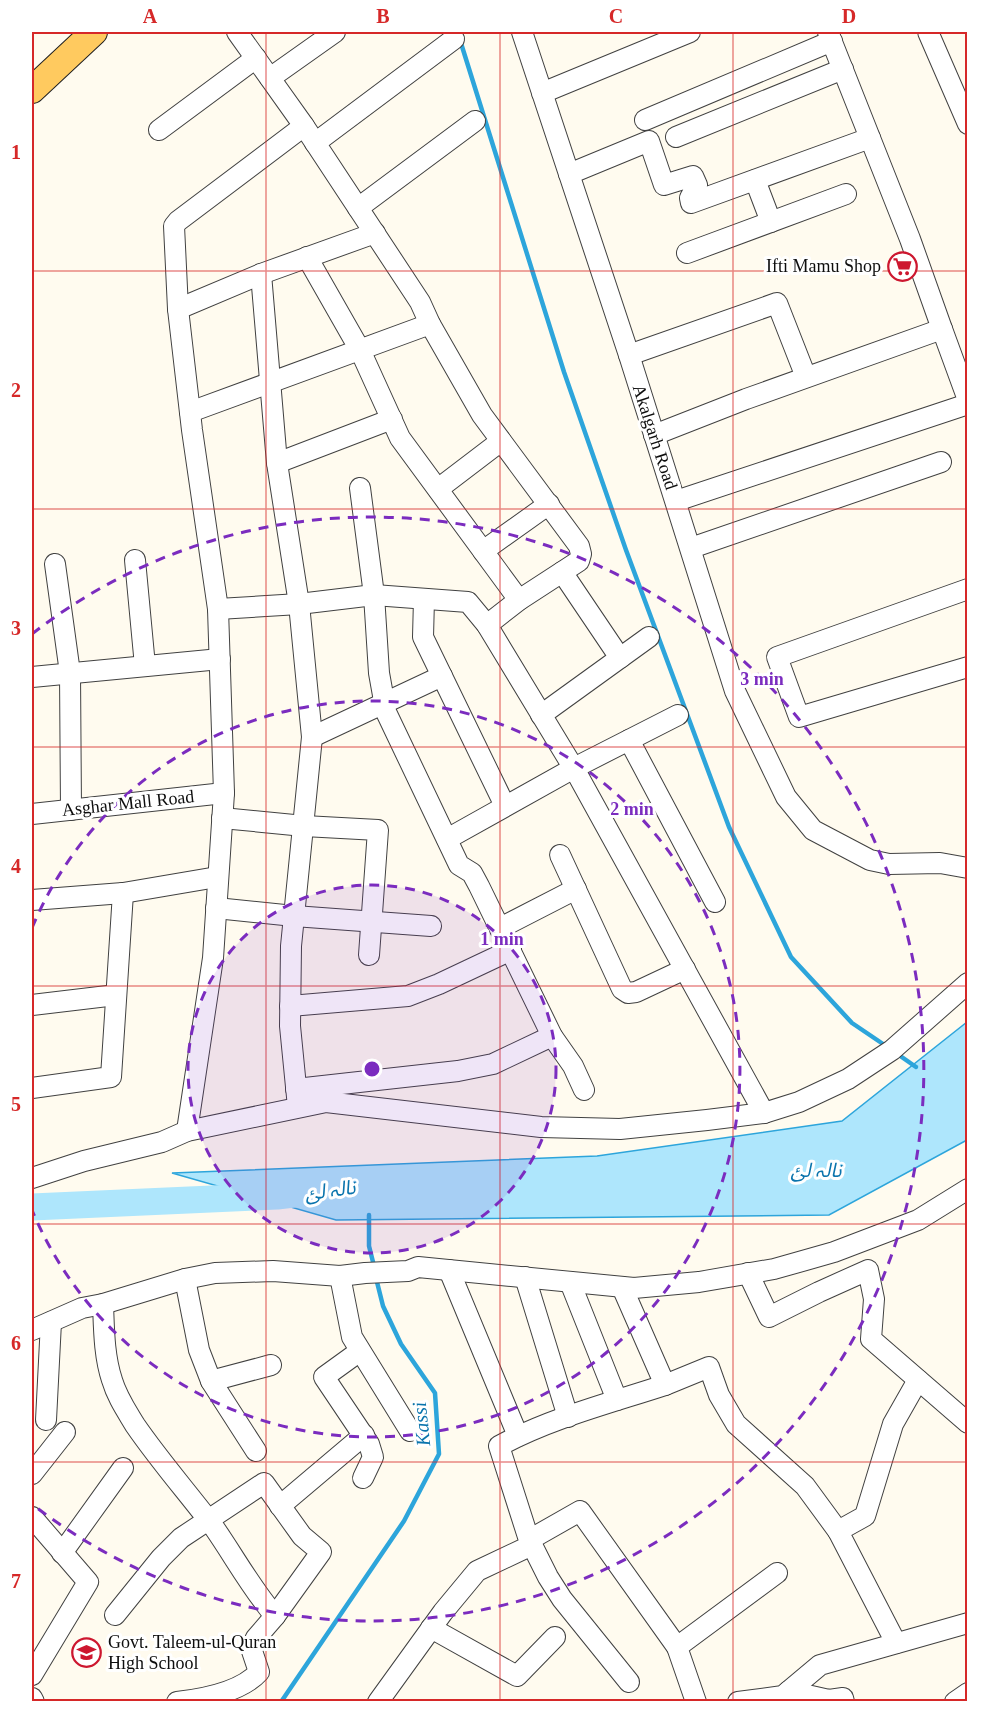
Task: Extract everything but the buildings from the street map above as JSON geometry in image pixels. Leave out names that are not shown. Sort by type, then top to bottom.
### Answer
[{"type":"main road","points":[[32,90],[94,32]]},
{"type":"street","points":[[237,32],[304,126],[420,302],[430,324],[482,415],[579,546],[581,554],[579,561],[519,600],[487,625]]},
{"type":"street","points":[[270,78],[334,32]]},
{"type":"street","name":"Akalgarh Road","points":[[522,32],[630,355],[735,691],[786,797],[813,830],[870,860],[889,864],[940,863],[968,868]]},
{"type":"street","points":[[542,93],[690,32]]},
{"type":"street","points":[[928,32],[968,124]]},
{"type":"street","points":[[645,120],[830,36],[910,239],[968,402],[676,501]]},
{"type":"street","points":[[315,143],[454,39]]},
{"type":"street","points":[[159,130],[256,58]]},
{"type":"street","points":[[676,137],[843,69]]},
{"type":"street","points":[[358,208],[474,121]]},
{"type":"street","points":[[187,1131],[213,958],[224,793],[218,609],[178,309],[174,226],[304,126]]},
{"type":"street","points":[[569,174],[648,141],[664,185],[693,176],[697,185],[690,198],[691,203],[870,138]]},
{"type":"street","points":[[755,180],[771,222]]},
{"type":"street","points":[[687,254],[846,194]]},
{"type":"street","points":[[178,309],[261,274],[375,233]]},
{"type":"street","points":[[307,257],[360,350],[400,438],[519,600]]},
{"type":"street","points":[[261,274],[278,463],[299,604],[312,737],[291,946],[290,1026],[297,1098]]},
{"type":"street","points":[[630,355],[777,303],[806,378]]},
{"type":"street","points":[[190,412],[430,324]]},
{"type":"street","points":[[654,435],[942,328]]},
{"type":"street","points":[[278,463],[392,419]]},
{"type":"street","points":[[438,489],[501,441]]},
{"type":"street","points":[[691,548],[942,462]]},
{"type":"street","points":[[360,488],[374,595],[378,673],[386,712],[459,865],[472,873],[476,879],[552,1036],[573,1066],[584,1090]]},
{"type":"street","points":[[483,551],[549,504]]},
{"type":"street","points":[[135,560],[145,666]]},
{"type":"street","points":[[55,564],[70,674],[71,810]]},
{"type":"street","points":[[562,572],[620,658]]},
{"type":"street","points":[[968,588],[777,657],[799,717],[968,668]]},
{"type":"street","points":[[218,609],[299,604],[374,595],[468,602],[487,625],[574,768],[764,1113]]},
{"type":"street","points":[[424,599],[423,637],[505,806]]},
{"type":"street","points":[[541,715],[649,637]]},
{"type":"street","points":[[32,677],[220,659]]},
{"type":"street","points":[[312,737],[442,675]]},
{"type":"street","points":[[447,839],[574,768],[678,715]]},
{"type":"street","points":[[629,740],[715,903]]},
{"type":"street","name":"Asghar Mall Road","points":[[32,814],[224,793]]},
{"type":"street","points":[[222,818],[378,830],[369,955]]},
{"type":"street","points":[[560,855],[622,989],[628,993],[636,992],[685,969]]},
{"type":"street","points":[[32,900],[123,893],[217,877]]},
{"type":"street","points":[[500,928],[576,889]]},
{"type":"street","points":[[32,1088],[111,1077],[123,893]]},
{"type":"street","points":[[216,908],[431,926]]},
{"type":"street","points":[[290,1006],[408,996],[440,984],[511,950]]},
{"type":"street","points":[[297,1098],[541,1127],[620,1129],[764,1113],[799,1102],[848,1079],[892,1050],[968,983]]},
{"type":"street","points":[[32,1005],[116,995]]},
{"type":"street","points":[[32,1178],[84,1161],[162,1142],[187,1131],[297,1098],[493,1064],[552,1036]]},
{"type":"street","points":[[32,1330],[82,1308],[103,1304],[185,1279],[215,1273],[273,1271],[340,1276],[408,1271],[418,1267],[634,1288],[699,1282],[774,1269],[834,1252],[918,1220],[968,1189]]},
{"type":"street","points":[[449,1270],[518,1436]]},
{"type":"street","points":[[748,1273],[769,1317],[868,1270],[874,1299],[872,1339],[968,1422]]},
{"type":"street","points":[[340,1276],[352,1336],[410,1431]]},
{"type":"street","points":[[525,1277],[568,1417]]},
{"type":"street","points":[[185,1279],[199,1350],[211,1381],[256,1451]]},
{"type":"street","points":[[570,1282],[617,1400]]},
{"type":"street","points":[[622,1287],[665,1385]]},
{"type":"street","points":[[103,1304],[104,1342],[111,1379],[120,1400],[147,1442],[208,1521],[233,1555],[258,1596],[275,1616]]},
{"type":"street","points":[[46,1420],[51,1322]]},
{"type":"street","points":[[360,1351],[324,1377],[369,1444],[373,1457],[363,1478]]},
{"type":"street","points":[[211,1381],[271,1365]]},
{"type":"street","points":[[629,1682],[562,1599],[548,1577],[531,1543],[500,1446],[518,1436],[568,1417],[665,1385],[709,1367],[719,1395],[736,1424],[805,1486],[838,1531],[896,1643]]},
{"type":"street","points":[[838,1531],[865,1516],[893,1424],[918,1380]]},
{"type":"street","points":[[32,1474],[65,1432]]},
{"type":"street","points":[[280,1506],[364,1436]]},
{"type":"street","points":[[62,1553],[122,1468],[147,1442]]},
{"type":"street","points":[[115,1615],[181,1538],[264,1483],[302,1536],[321,1552],[275,1616],[256,1638],[251,1648],[259,1672],[251,1681],[193,1700],[177,1701]]},
{"type":"street","points":[[378,1701],[431,1628],[477,1571],[531,1543],[580,1511],[677,1647],[696,1701]]},
{"type":"street","points":[[32,1675],[88,1582],[33,1524]]},
{"type":"street","points":[[677,1647],[777,1573]]},
{"type":"street","points":[[749,1701],[783,1696],[820,1665],[968,1623]]},
{"type":"street","points":[[431,1628],[517,1676],[555,1637]]},
{"type":"street","points":[[789,1691],[829,1700],[843,1698],[844,1701]]},
{"type":"water","name":"نالہ لئ","points":[[967,1022],[967,1140],[829,1215],[336,1220],[172,1173],[597,1156],[842,1121]]},
{"type":"waterway","points":[[460,40],[564,372],[626,550],[729,827],[791,957],[852,1023],[886,1046]]},
{"type":"waterway","points":[[896,1053],[916,1067]]},
{"type":"waterway","name":"نالہ لئ","points":[[32,1207],[294,1194]]},
{"type":"waterway","name":"Kassi","points":[[369,1215],[369,1246],[374,1266]]},
{"type":"waterway","name":"Kassi","points":[[281,1702],[404,1521],[439,1454],[435,1393],[401,1344],[383,1306],[376,1278]]},
{"type":"place","name":"Ifti Mamu Shop","points":[[902,266]]},
{"type":"place","name":"Govt. Taleem-ul-Quran High School","points":[[87,1652]]}]
